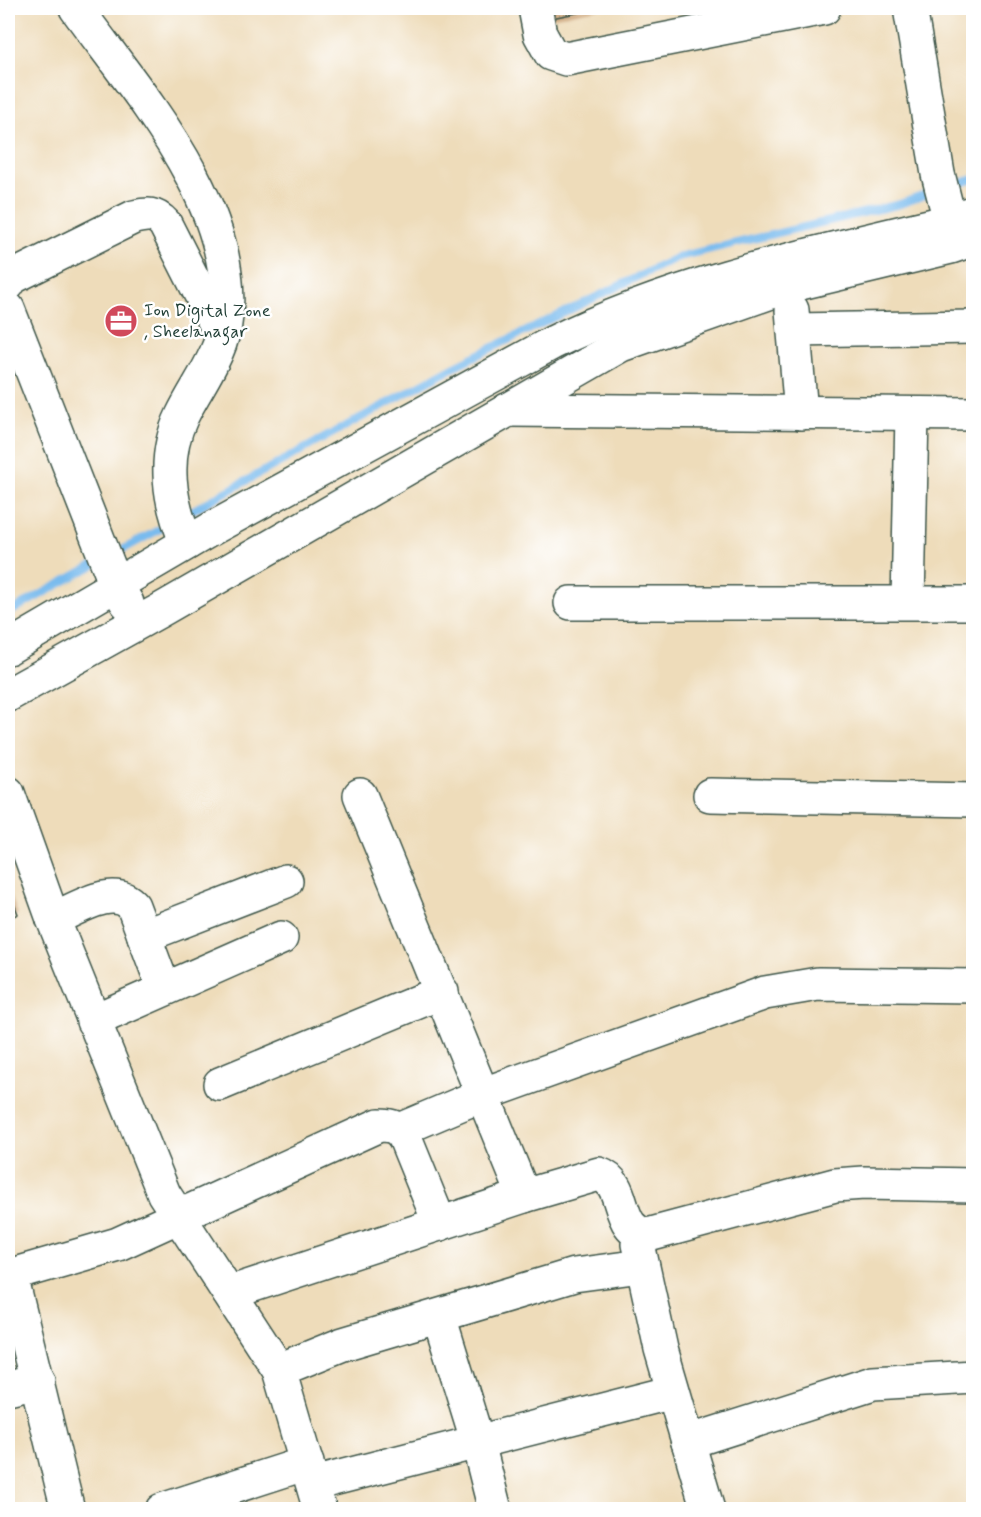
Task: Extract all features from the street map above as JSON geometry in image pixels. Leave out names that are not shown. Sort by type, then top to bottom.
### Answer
[{"type":"street","points":[[76,8],[188,164],[206,200],[226,287],[226,317],[222,336],[212,363],[182,416],[173,440],[170,480],[181,528]]},
{"type":"street","points":[[534,8],[540,33],[551,54],[566,59],[824,8]]},
{"type":"street","points":[[8,695],[621,345],[788,286],[951,248],[955,208],[910,8]]},
{"type":"street","points":[[8,648],[110,570],[181,528],[608,316],[955,208]]},
{"type":"street","points":[[8,284],[11,278],[134,217],[157,215],[165,224],[222,336]]},
{"type":"street","points":[[788,286],[795,330],[801,413]]},
{"type":"street","points":[[8,309],[110,570],[138,622]]},
{"type":"street","points":[[795,330],[974,327]]},
{"type":"street","points":[[505,410],[974,414]]},
{"type":"street","points":[[908,602],[912,414]]},
{"type":"street","points":[[571,603],[974,603]]},
{"type":"street","points":[[8,793],[53,919],[153,1172],[177,1218],[279,1370],[314,1486]]},
{"type":"street","points":[[360,795],[524,1196]]},
{"type":"street","points":[[710,795],[974,800]]},
{"type":"street","points":[[144,936],[286,880]]},
{"type":"street","points":[[53,919],[104,897],[118,895],[126,898],[133,906],[164,989]]},
{"type":"street","points":[[93,1021],[280,938]]},
{"type":"street","points":[[399,1130],[484,1094],[765,993],[818,984],[974,986]]},
{"type":"street","points":[[220,1084],[442,992]]},
{"type":"street","points":[[68,1509],[23,1385],[9,1276],[118,1244],[379,1125],[392,1125],[399,1130],[440,1224]]},
{"type":"street","points":[[229,1293],[524,1196],[599,1174],[608,1177],[614,1185],[627,1223],[637,1234],[641,1266],[673,1392],[708,1509]]},
{"type":"street","points":[[637,1234],[648,1235],[835,1185],[864,1183],[974,1185]]},
{"type":"street","points":[[279,1370],[343,1344],[574,1275],[641,1266]]},
{"type":"street","points":[[439,1316],[478,1443],[495,1509]]},
{"type":"street","points":[[688,1442],[873,1383],[974,1377]]},
{"type":"street","points":[[162,1509],[314,1486],[673,1392]]},
{"type":"building","points":[[549,8],[598,8],[598,9],[551,18]]},
{"type":"building","points":[[8,888],[18,914],[8,919]]},
{"type":"waterway","points":[[948,187],[974,179]]},
{"type":"waterway","points":[[184,515],[455,366],[678,257],[900,204],[936,191]]},
{"type":"waterway","points":[[111,556],[173,522]]},
{"type":"waterway","points":[[8,613],[99,562]]},
{"type":"place","name":"Ion Digital Zone , Sheelanagar","points":[[121,321]]}]
